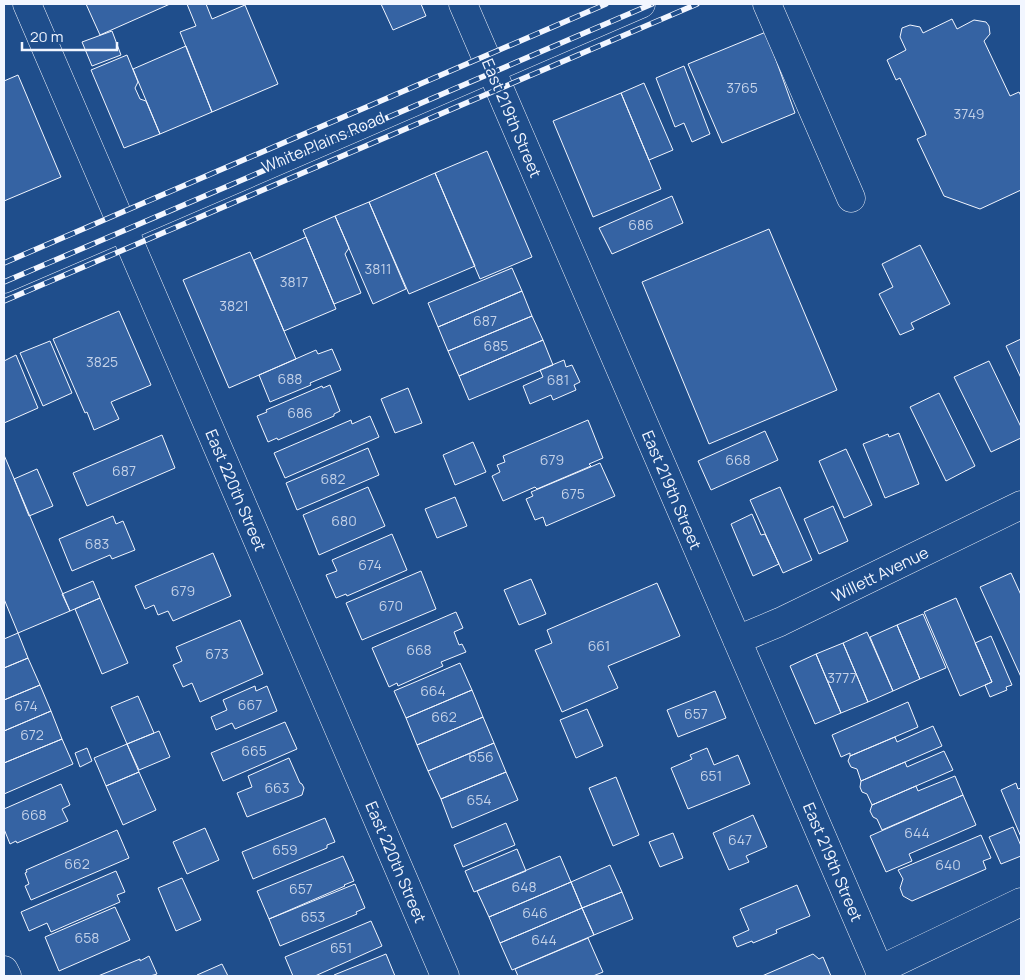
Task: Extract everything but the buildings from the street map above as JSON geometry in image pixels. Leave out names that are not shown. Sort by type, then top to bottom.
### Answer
[{"type":"street","name":"East 220th Street","points":[[27,4],[445,976]]},
{"type":"street","name":"East 219th Street","points":[[463,4],[881,973]]},
{"type":"street","name":"White Plains Road","points":[[4,279],[641,4]]},
{"type":"street","points":[[767,4],[851,198]]},
{"type":"street","name":"Willett Avenue","points":[[737,640],[780,622],[1021,505]]},
{"type":"street","points":[[881,973],[1021,902]]},
{"type":"street","points":[[4,970],[7,976]]},
{"type":"railway","points":[[4,263],[606,4]]},
{"type":"railway","points":[[4,282],[652,4]]},
{"type":"railway","points":[[4,301],[697,4]]}]
